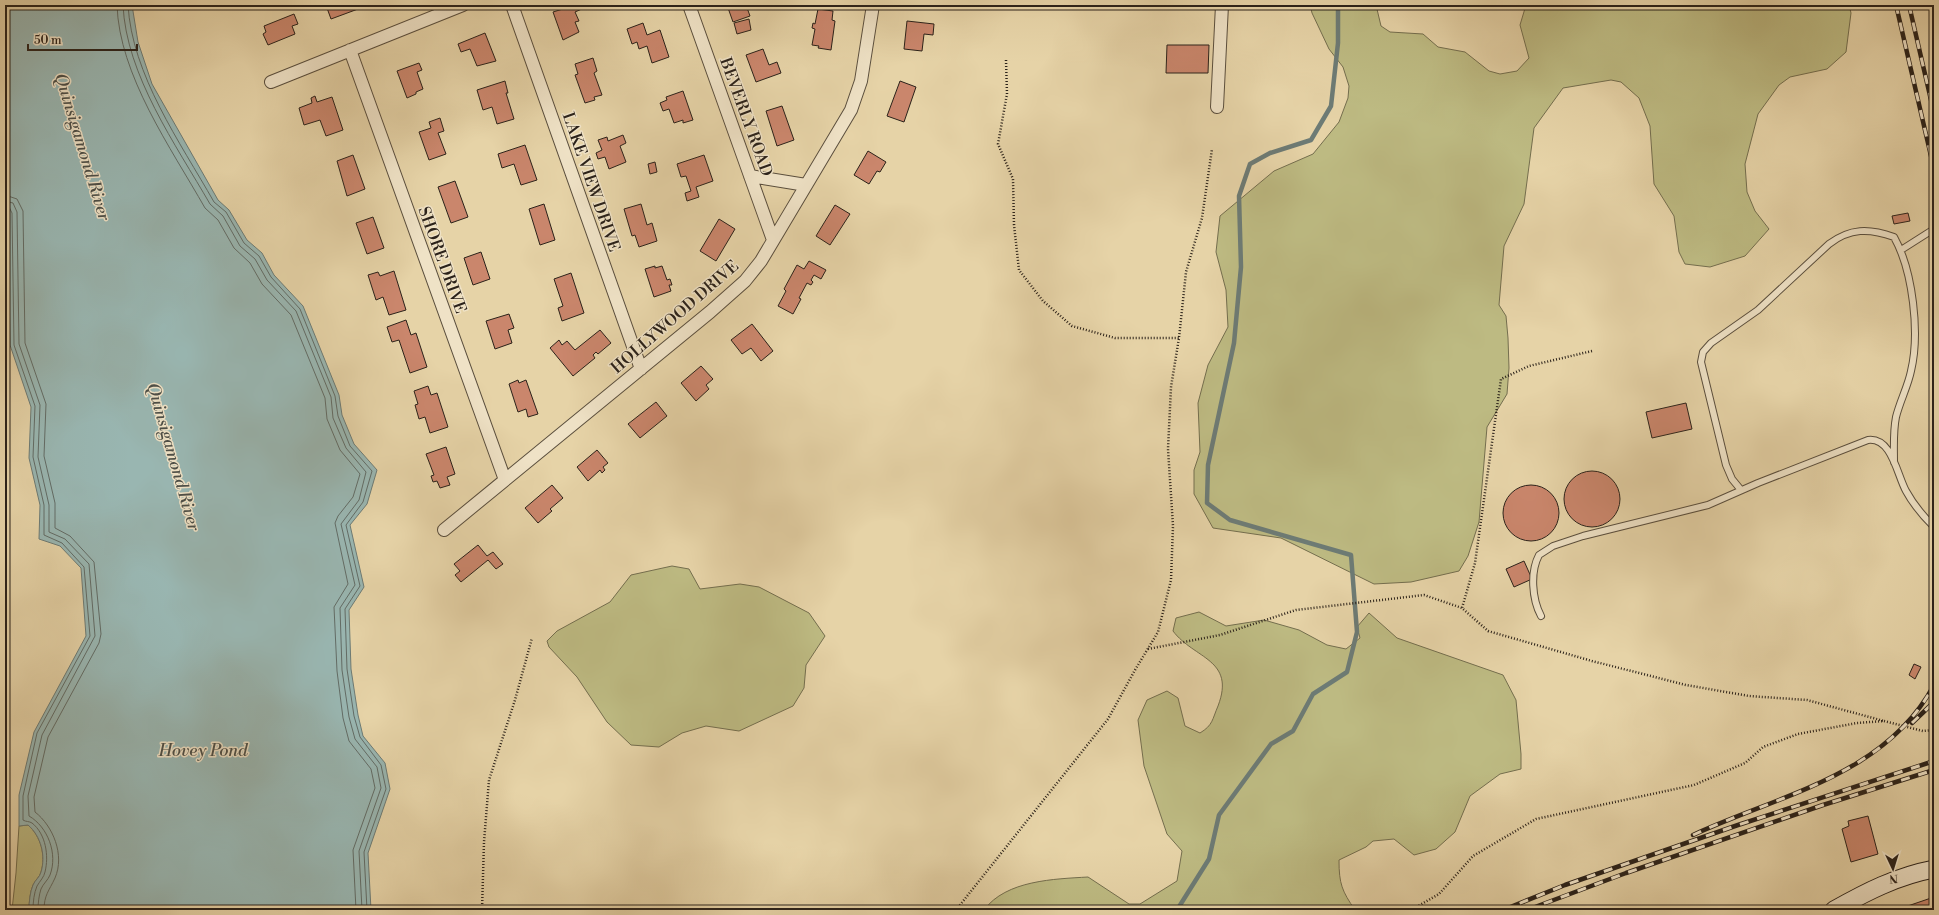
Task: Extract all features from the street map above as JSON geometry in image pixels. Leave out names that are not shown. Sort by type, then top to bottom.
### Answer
[{"type":"street","points":[[271,82],[463,5]]},
{"type":"street","name":"LAKE VIEW DRIVE","points":[[512,5],[641,369]]},
{"type":"street","name":"BEVERLY ROAD","points":[[689,5],[773,240]]},
{"type":"street","points":[[1217,107],[1222,5]]},
{"type":"street","name":"HOLLYWOOD DRIVE","points":[[444,530],[641,369],[737,288],[753,272],[843,124],[856,96],[863,74],[872,6]]},
{"type":"street","name":"SHORE DRIVE","points":[[350,50],[505,480]]},
{"type":"street","points":[[750,176],[806,185]]},
{"type":"street","points":[[1834,910],[1884,883],[1910,874],[1934,869]]},
{"type":"lane","points":[[1901,250],[1934,229]]},
{"type":"lane","points":[[1741,490],[1732,479],[1726,465],[1702,362],[1703,352],[1711,343],[1758,310],[1839,236],[1860,230],[1894,237],[1901,250],[1908,272],[1915,346],[1911,371],[1896,417],[1893,443],[1894,462]]},
{"type":"lane","points":[[1541,616],[1537,608],[1534,592],[1534,568],[1539,555],[1553,546],[1582,536],[1697,509],[1868,440],[1873,439],[1884,446],[1894,462],[1902,483],[1910,498],[1934,527]]},
{"type":"path","points":[[1006,60],[1007,94],[998,144],[1013,179],[1014,225],[1019,270],[1043,301],[1072,326],[1115,338],[1180,338]]},
{"type":"path","points":[[956,910],[1108,719],[1158,632],[1171,580],[1173,526],[1168,449],[1171,387],[1180,338],[1186,272],[1202,218],[1212,149]]},
{"type":"path","points":[[1462,608],[1475,563],[1501,379],[1529,366],[1592,351]]},
{"type":"path","points":[[1148,649],[1220,635],[1296,610],[1424,595],[1462,608],[1488,631],[1592,661],[1686,685],[1749,696],[1807,700],[1923,731],[1934,730]]},
{"type":"path","points":[[482,910],[484,842],[489,780],[515,700],[532,638]]},
{"type":"path","points":[[1412,910],[1439,894],[1473,856],[1536,819],[1694,785],[1745,763],[1764,747],[1798,734],[1857,723],[1884,721]]},
{"type":"shaded area","points":[[1310,5],[1376,5],[1381,26],[1390,32],[1423,34],[1438,47],[1465,52],[1489,71],[1500,74],[1517,71],[1529,58],[1520,25],[1526,5],[1849,5],[1851,13],[1846,52],[1827,69],[1790,77],[1779,85],[1758,114],[1745,164],[1747,192],[1755,211],[1769,229],[1745,256],[1710,267],[1685,264],[1679,252],[1674,216],[1654,184],[1650,126],[1639,98],[1621,82],[1611,80],[1563,88],[1534,128],[1524,204],[1504,246],[1499,305],[1506,316],[1508,338],[1509,368],[1507,394],[1487,427],[1479,522],[1468,556],[1459,571],[1411,582],[1374,584],[1281,538],[1213,528],[1194,494],[1194,470],[1200,452],[1198,403],[1208,365],[1228,327],[1226,290],[1216,252],[1220,216],[1274,171],[1313,154],[1339,122],[1348,98],[1349,86],[1343,67],[1329,49],[1312,13]]},
{"type":"shaded area","points":[[672,566],[689,569],[700,589],[740,584],[759,587],[809,613],[825,636],[806,665],[804,688],[793,706],[739,731],[706,726],[682,733],[659,747],[631,745],[607,722],[577,677],[549,647],[547,641],[557,631],[610,602],[631,575]]},
{"type":"shaded area","points":[[1199,612],[1226,626],[1264,620],[1299,630],[1327,645],[1346,649],[1360,638],[1357,627],[1369,613],[1397,638],[1503,675],[1516,700],[1521,769],[1500,774],[1470,796],[1455,832],[1436,849],[1414,855],[1394,839],[1373,841],[1366,847],[1339,860],[1342,887],[1355,910],[984,910],[993,900],[1005,892],[1046,880],[1088,877],[1129,904],[1140,904],[1177,881],[1182,851],[1167,834],[1144,766],[1138,720],[1147,700],[1167,691],[1178,698],[1185,726],[1200,733],[1212,722],[1222,690],[1222,678],[1210,661],[1191,648],[1173,631],[1176,618]]},
{"type":"shaded area","points":[[28,825],[39,840],[43,853],[42,866],[40,874],[32,888],[29,910],[12,910],[19,826]]},
{"type":"water","name":"Hovey Pond","points":[[5,5],[132,5],[138,42],[152,84],[218,200],[229,210],[247,240],[262,253],[274,275],[303,306],[339,395],[342,415],[354,444],[377,470],[367,504],[350,525],[364,587],[349,610],[351,669],[358,715],[363,736],[385,763],[390,789],[368,853],[371,910],[29,910],[32,888],[41,872],[43,853],[39,840],[28,825],[19,826],[19,795],[34,732],[86,636],[81,568],[60,546],[39,539],[40,505],[29,458],[31,407],[10,345],[8,213],[5,206]]},
{"type":"building","points":[[329,5],[357,5],[358,9],[331,19],[327,8],[330,7]]},
{"type":"building","points":[[565,5],[583,5],[584,8],[575,12],[579,21],[575,22],[579,32],[563,40],[553,12],[566,8]]},
{"type":"building","points":[[727,5],[746,5],[750,16],[733,22]]},
{"type":"building","points":[[818,9],[833,11],[832,20],[835,21],[831,50],[818,48],[819,46],[812,45],[815,29],[812,28],[813,23],[815,24]]},
{"type":"building","points":[[294,14],[298,24],[292,26],[295,34],[268,45],[263,34],[266,32],[264,26]]},
{"type":"building","points":[[749,19],[751,30],[737,34],[734,23]]},
{"type":"building","points":[[907,21],[934,24],[933,35],[924,34],[922,51],[904,49]]},
{"type":"building","points":[[643,23],[647,35],[660,30],[669,57],[652,63],[647,46],[639,49],[637,42],[632,44],[627,29]]},
{"type":"building","points":[[485,33],[496,61],[477,66],[470,49],[461,52],[458,44]]},
{"type":"building","points":[[1167,45],[1209,45],[1208,73],[1166,73]]},
{"type":"building","points":[[763,49],[769,65],[777,62],[781,73],[756,82],[746,55]]},
{"type":"building","points":[[593,58],[597,71],[594,73],[602,95],[594,97],[595,100],[585,103],[575,75],[578,74],[575,64]]},
{"type":"building","points":[[419,63],[422,70],[417,72],[423,89],[407,98],[397,71]]},
{"type":"building","points":[[505,81],[508,93],[506,93],[514,119],[497,124],[492,107],[483,110],[477,90]]},
{"type":"building","points":[[900,81],[916,87],[904,122],[887,116]]},
{"type":"building","points":[[683,91],[693,120],[683,123],[683,120],[674,123],[669,109],[663,111],[660,103],[667,100],[666,97]]},
{"type":"building","points":[[315,96],[317,102],[332,97],[343,130],[326,136],[320,120],[304,125],[299,108],[312,103],[311,98]]},
{"type":"building","points":[[782,106],[794,140],[777,146],[766,111]]},
{"type":"building","points":[[440,118],[444,131],[438,133],[446,154],[429,160],[419,132],[431,128],[429,122]]},
{"type":"building","points":[[623,135],[626,143],[620,146],[626,162],[609,169],[605,157],[598,159],[596,153],[602,150],[598,140],[607,137],[608,141]]},
{"type":"building","points":[[525,145],[537,180],[521,185],[514,164],[502,168],[498,154]]},
{"type":"building","points":[[868,151],[886,162],[880,172],[877,171],[869,184],[854,175]]},
{"type":"building","points":[[353,155],[365,189],[347,196],[337,161]]},
{"type":"building","points":[[704,155],[713,181],[696,187],[699,197],[687,201],[685,193],[691,191],[686,176],[681,177],[677,164]]},
{"type":"building","points":[[655,162],[657,172],[650,174],[648,164]]},
{"type":"building","points":[[455,181],[468,217],[451,223],[438,187]]},
{"type":"building","points":[[544,204],[555,240],[540,245],[529,209]]},
{"type":"building","points":[[641,204],[647,225],[652,223],[657,241],[639,247],[635,235],[632,236],[624,209]]},
{"type":"building","points":[[835,205],[850,214],[830,245],[816,236]]},
{"type":"building","points":[[1908,213],[1910,221],[1894,224],[1892,216]]},
{"type":"building","points":[[373,217],[384,248],[367,254],[356,223]]},
{"type":"building","points":[[719,219],[735,229],[716,261],[700,251]]},
{"type":"building","points":[[481,252],[490,279],[473,285],[464,258]]},
{"type":"building","points":[[809,261],[826,270],[821,279],[814,275],[811,280],[813,282],[811,285],[807,283],[793,314],[778,306],[786,291],[784,289],[797,265],[804,269]]},
{"type":"building","points":[[655,266],[655,268],[662,266],[667,280],[670,279],[672,285],[669,285],[671,291],[654,297],[645,269]]},
{"type":"building","points":[[394,271],[406,310],[389,315],[383,297],[376,300],[368,275],[378,272],[380,276]]},
{"type":"building","points":[[571,273],[584,313],[562,321],[558,308],[563,306],[554,279]]},
{"type":"building","points":[[509,314],[514,328],[508,330],[512,343],[495,349],[486,321]]},
{"type":"building","points":[[406,320],[411,335],[416,333],[427,367],[410,373],[399,340],[392,342],[387,327]]},
{"type":"building","points":[[752,324],[773,351],[761,361],[751,348],[742,354],[731,340]]},
{"type":"building","points":[[600,330],[611,343],[598,354],[596,352],[593,355],[595,358],[573,376],[550,348],[559,340],[562,345],[567,341],[575,350]]},
{"type":"building","points":[[701,366],[713,379],[706,385],[709,389],[696,401],[681,383]]},
{"type":"building","points":[[518,380],[519,383],[526,380],[538,414],[528,417],[526,409],[518,412],[509,384]]},
{"type":"building","points":[[428,386],[431,395],[437,393],[448,427],[430,433],[425,417],[419,419],[415,405],[418,404],[414,391]]},
{"type":"building","points":[[656,402],[667,416],[640,438],[628,424]]},
{"type":"building","points":[[1686,403],[1692,429],[1652,438],[1646,412]]},
{"type":"building","points":[[446,447],[455,474],[447,477],[450,485],[440,488],[437,481],[433,482],[431,476],[434,475],[426,454]]},
{"type":"building","points":[[597,450],[608,463],[603,467],[605,470],[602,473],[600,470],[588,481],[577,467]]},
{"type":"building","points":[[1592,471],[1603,473],[1612,479],[1618,488],[1620,499],[1618,510],[1612,519],[1603,525],[1592,527],[1581,525],[1572,519],[1566,510],[1564,499],[1566,488],[1572,479],[1581,473]]},
{"type":"building","points":[[552,485],[563,498],[550,509],[552,511],[538,523],[525,508]]},
{"type":"building","points":[[1531,485],[1542,487],[1551,493],[1557,502],[1559,513],[1557,524],[1551,533],[1542,539],[1531,541],[1520,539],[1511,533],[1505,524],[1503,513],[1505,502],[1511,493],[1520,487]]},
{"type":"building","points":[[478,545],[487,556],[493,552],[503,564],[496,569],[488,560],[461,582],[455,575],[460,571],[454,564]]},
{"type":"building","points":[[1524,561],[1532,579],[1514,587],[1506,569]]},
{"type":"building","points":[[1914,664],[1921,667],[1915,679],[1909,675]]},
{"type":"building","points":[[1868,816],[1878,854],[1851,862],[1842,829],[1849,826],[1848,821]]},
{"type":"building","points":[[1934,897],[1934,910],[1896,910]]},
{"type":"waterway","points":[[1177,910],[1209,859],[1219,815],[1271,744],[1293,731],[1313,694],[1347,672],[1357,632],[1351,555],[1230,520],[1207,503],[1208,465],[1234,343],[1241,267],[1239,196],[1250,164],[1270,153],[1311,140],[1331,106],[1338,43],[1338,5]]},
{"type":"railway","points":[[1896,5],[1934,169]]},
{"type":"railway","points":[[1909,5],[1934,113]]},
{"type":"railway","points":[[1693,835],[1794,794],[1859,762],[1888,741],[1913,716],[1934,685]]},
{"type":"railway","points":[[1912,723],[1934,702]]},
{"type":"railway","points":[[1503,910],[1565,885],[1738,825],[1934,761]]},
{"type":"railway","points":[[1527,910],[1626,873],[1823,805],[1934,770]]},
{"type":"water label","name":"Quinsigamond River","points":[[82,147]]},
{"type":"water label","name":"Quinsigamond River","points":[[173,457]]}]
